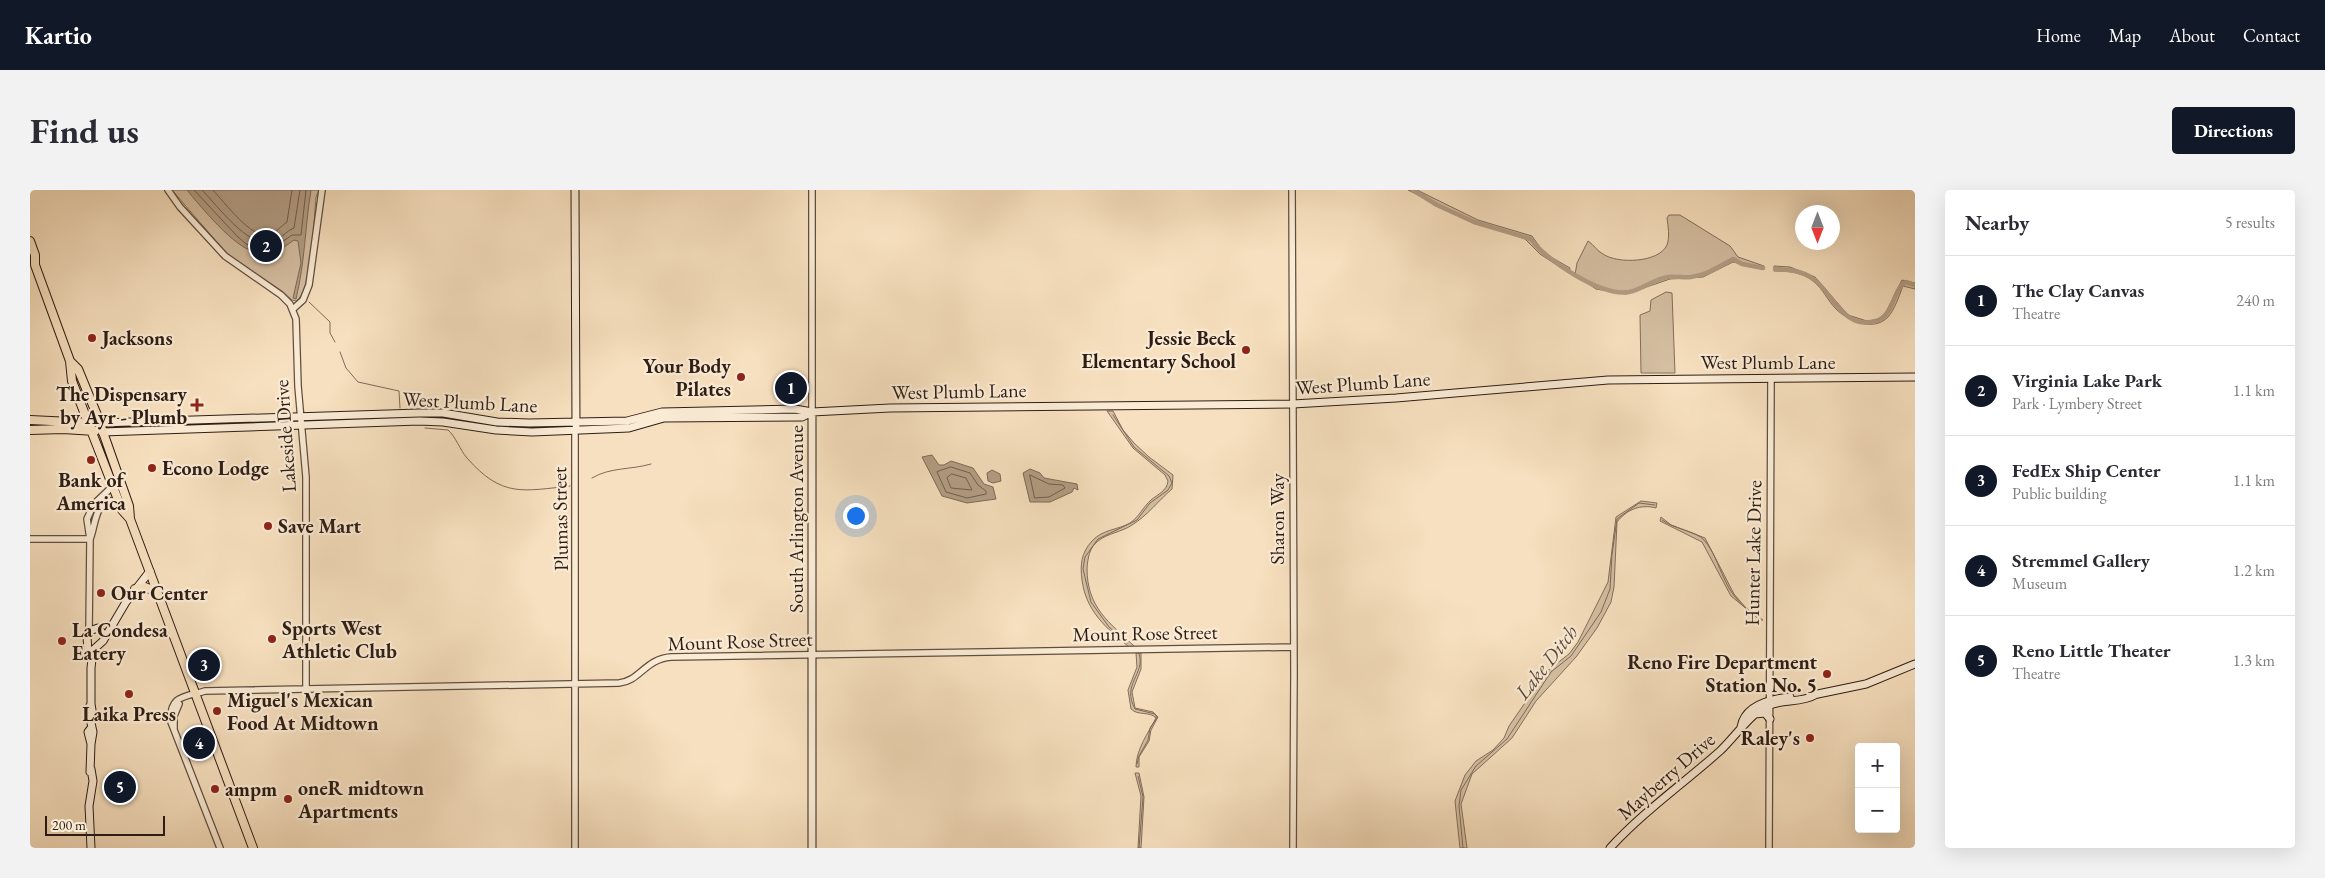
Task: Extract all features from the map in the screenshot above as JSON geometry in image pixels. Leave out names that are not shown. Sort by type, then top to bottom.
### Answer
[{"type":"main road","name":"Plumas Street","points":[[575,190],[576,426]]},
{"type":"main road","points":[[30,241],[35,255],[32,263],[70,361],[72,381],[94,423],[113,486],[122,510],[130,519]]},
{"type":"main road","name":"West Plumb Lane","points":[[97,432],[434,421],[505,431],[627,421],[662,412],[795,409],[812,412],[890,408],[1292,404],[1389,399],[1599,381],[1915,377]]},
{"type":"main road","name":"South Arlington Avenue","points":[[812,412],[812,848]]},
{"type":"main road","name":"West Plumb Lane","points":[[94,423],[437,413],[506,423],[576,426]]},
{"type":"main road","points":[[30,420],[94,423]]},
{"type":"main road","points":[[30,430],[52,428],[97,432]]},
{"type":"main road","points":[[97,432],[129,506],[130,519],[253,848]]},
{"type":"main road","points":[[90,668],[88,640],[95,629],[108,626],[150,571]]},
{"type":"main road","points":[[135,589],[145,587],[157,592]]},
{"type":"main road","points":[[91,848],[89,806],[91,802],[91,786],[89,778],[91,744],[88,732],[91,728],[88,709],[91,704],[90,668],[93,650],[99,644],[121,609]]},
{"type":"main road","points":[[95,629],[104,636]]},
{"type":"main road","points":[[88,640],[93,644],[99,644]]},
{"type":"main road","name":"Mayberry Drive","points":[[1741,728],[1752,710],[1770,702],[1866,684],[1915,664]]},
{"type":"main road","name":"Mayberry Drive","points":[[1610,848],[1632,826],[1721,750],[1755,714],[1770,702]]},
{"type":"main road","points":[[1755,714],[1765,713],[1770,719]]},
{"type":"street","points":[[168,190],[180,207],[224,256],[281,294],[293,309],[303,300],[309,285],[322,190]]},
{"type":"street","name":"South Arlington Avenue","points":[[812,190],[812,412]]},
{"type":"street","name":"Sharon Way","points":[[1292,190],[1293,848]]},
{"type":"street","name":"Lakeside Drive","points":[[293,309],[297,323],[296,358],[306,477],[306,688]]},
{"type":"street","name":"Hunter Lake Drive","points":[[1769,848],[1771,378]]},
{"type":"street","name":"Plumas Street","points":[[575,848],[577,684],[576,426]]},
{"type":"street","points":[[95,629],[90,616],[90,539],[87,524],[90,510],[113,486]]},
{"type":"street","points":[[90,539],[95,518],[102,505],[109,501],[120,503]]},
{"type":"street","points":[[30,539],[90,539]]},
{"type":"street","name":"Mount Rose Street","points":[[195,694],[219,689],[626,682],[652,662],[666,658],[1294,647]]},
{"type":"street","points":[[195,694],[182,701],[176,707],[174,728],[220,848]]},
{"type":"shaded area","points":[[172,190],[319,190],[316,197],[306,284],[296,301],[228,255]]},
{"type":"shaded area","points":[[1408,190],[1417,190],[1478,220],[1532,236],[1544,253],[1570,268],[1569,273],[1540,254],[1525,239],[1468,220]]},
{"type":"shaded area","points":[[1669,215],[1680,215],[1730,246],[1738,257],[1764,266],[1764,269],[1733,262],[1703,277],[1670,279],[1626,294],[1596,289],[1575,275],[1577,263],[1588,241],[1601,253],[1618,259],[1637,260],[1663,251],[1668,242],[1667,218]]},
{"type":"shaded area","points":[[1774,266],[1790,267],[1815,277],[1848,315],[1867,321],[1876,320],[1884,316],[1902,280],[1915,283],[1915,289],[1903,286],[1893,310],[1882,321],[1876,324],[1861,323],[1854,321],[1836,309],[1820,288],[1806,276],[1785,271],[1774,271]]},
{"type":"shaded area","points":[[1666,292],[1672,293],[1675,373],[1641,373],[1640,315],[1650,311],[1651,300]]},
{"type":"shaded area","points":[[1107,411],[1113,411],[1123,430],[1134,443],[1173,475],[1172,489],[1148,513],[1128,527],[1098,541],[1091,550],[1089,557],[1087,568],[1088,582],[1095,604],[1108,622],[1135,647],[1129,647],[1098,618],[1084,591],[1081,564],[1088,546],[1096,537],[1133,521],[1148,503],[1164,490],[1168,481],[1165,475],[1133,448]]},
{"type":"shaded area","points":[[1641,501],[1657,503],[1656,508],[1640,507],[1625,514],[1617,522],[1614,587],[1611,602],[1597,628],[1576,657],[1536,701],[1512,738],[1472,774],[1461,804],[1467,848],[1460,848],[1455,801],[1465,775],[1476,761],[1493,750],[1504,738],[1509,726],[1547,671],[1569,654],[1578,642],[1608,582],[1616,517]]},
{"type":"shaded area","points":[[1661,517],[1671,525],[1705,538],[1734,594],[1746,608],[1763,620],[1760,620],[1731,596],[1702,542],[1660,521]]},
{"type":"shaded area","points":[[1136,653],[1141,653],[1141,669],[1132,692],[1135,708],[1153,712],[1158,717],[1151,730],[1149,741],[1139,757],[1139,767],[1136,767],[1138,754],[1156,718],[1131,709],[1128,690],[1137,667]]},
{"type":"shaded area","points":[[1135,773],[1139,773],[1144,797],[1141,848],[1138,848],[1141,796]]},
{"type":"water","points":[[187,190],[311,190],[301,272],[296,299],[293,298],[301,263],[298,241],[294,240],[277,252],[254,254],[253,251],[245,248],[227,234]]},
{"type":"water","points":[[932,455],[939,465],[944,465],[951,461],[973,468],[984,484],[993,487],[996,499],[967,503],[942,496],[922,457]]},
{"type":"water","points":[[1030,469],[1040,473],[1044,478],[1077,484],[1078,490],[1074,488],[1072,492],[1050,502],[1030,502],[1023,473]]},
{"type":"water","points":[[992,470],[1000,474],[1001,481],[993,483],[988,481],[987,473]]},
{"type":"waterway","points":[[1413,190],[1437,205],[1474,222],[1531,239],[1538,248],[1561,266],[1604,289],[1618,292],[1634,291],[1668,277],[1697,276],[1733,259],[1742,264],[1763,268]]},
{"type":"waterway","points":[[1775,269],[1789,270],[1807,275],[1819,284],[1847,315],[1865,323],[1876,321],[1886,314],[1902,285],[1906,282],[1915,285]]},
{"type":"waterway","points":[[309,302],[330,322],[330,333],[335,342]]},
{"type":"waterway","points":[[340,352],[346,368],[358,382],[399,391],[400,408]]},
{"type":"waterway","name":"Lake Ditch","points":[[1113,415],[1134,447],[1169,476],[1172,483],[1168,490],[1150,503],[1137,520],[1098,539],[1085,557],[1083,569],[1091,602],[1109,627],[1127,643]]},
{"type":"waterway","points":[[425,428],[448,430],[465,455],[480,471],[491,480],[503,486],[526,490],[570,486]]},
{"type":"waterway","points":[[592,478],[613,470],[651,464]]},
{"type":"waterway","name":"Lake Ditch","points":[[1463,848],[1459,806],[1461,790],[1476,766],[1507,739],[1551,672],[1571,656],[1601,612],[1610,589],[1617,519],[1639,503],[1655,505]]},
{"type":"waterway","name":"Lake Ditch","points":[[1662,520],[1672,526],[1696,534],[1704,540],[1734,596],[1743,606],[1760,619]]},
{"type":"waterway","name":"Lake Ditch","points":[[1137,764],[1139,756],[1148,740],[1150,728],[1157,718],[1155,714],[1135,709],[1131,700],[1132,686],[1139,668],[1139,654]]},
{"type":"waterway","name":"Lake Ditch","points":[[1138,776],[1143,797],[1139,848]]},
{"type":"place","name":"Virginia Lake Park","points":[[266,246]]},
{"type":"place","name":"Jacksons","points":[[92,338]]},
{"type":"place","name":"Jessie Beck Elementary School","points":[[1246,350]]},
{"type":"place","name":"Your Body Pilates","points":[[741,377]]},
{"type":"place","name":"The Clay Canvas","points":[[791,388]]},
{"type":"place","name":"The Dispensary by Ayr - Plumb","points":[[197,405]]},
{"type":"place","name":"Bank of America","points":[[91,460]]},
{"type":"place","name":"Econo Lodge","points":[[152,468]]},
{"type":"place","name":"Save Mart","points":[[268,526]]},
{"type":"place","name":"Our Center","points":[[101,593]]},
{"type":"place","name":"Sports West Athletic Club","points":[[272,639]]},
{"type":"place","name":"La Condesa Eatery","points":[[62,641]]},
{"type":"place","name":"FedEx Ship Center","points":[[204,665]]},
{"type":"place","name":"Reno Fire Department Station No. 5","points":[[1827,674]]},
{"type":"place","name":"Laika Press","points":[[129,694]]},
{"type":"place","name":"Miguel's Mexican Food At Midtown","points":[[217,711]]},
{"type":"place","name":"Raley's","points":[[1810,738]]},
{"type":"place","name":"Stremmel Gallery","points":[[199,743]]},
{"type":"place","name":"Reno Little Theater","points":[[120,787]]},
{"type":"place","name":"ampm","points":[[215,789]]},
{"type":"place","name":"oneR midtown Apartments","points":[[288,799]]}]
